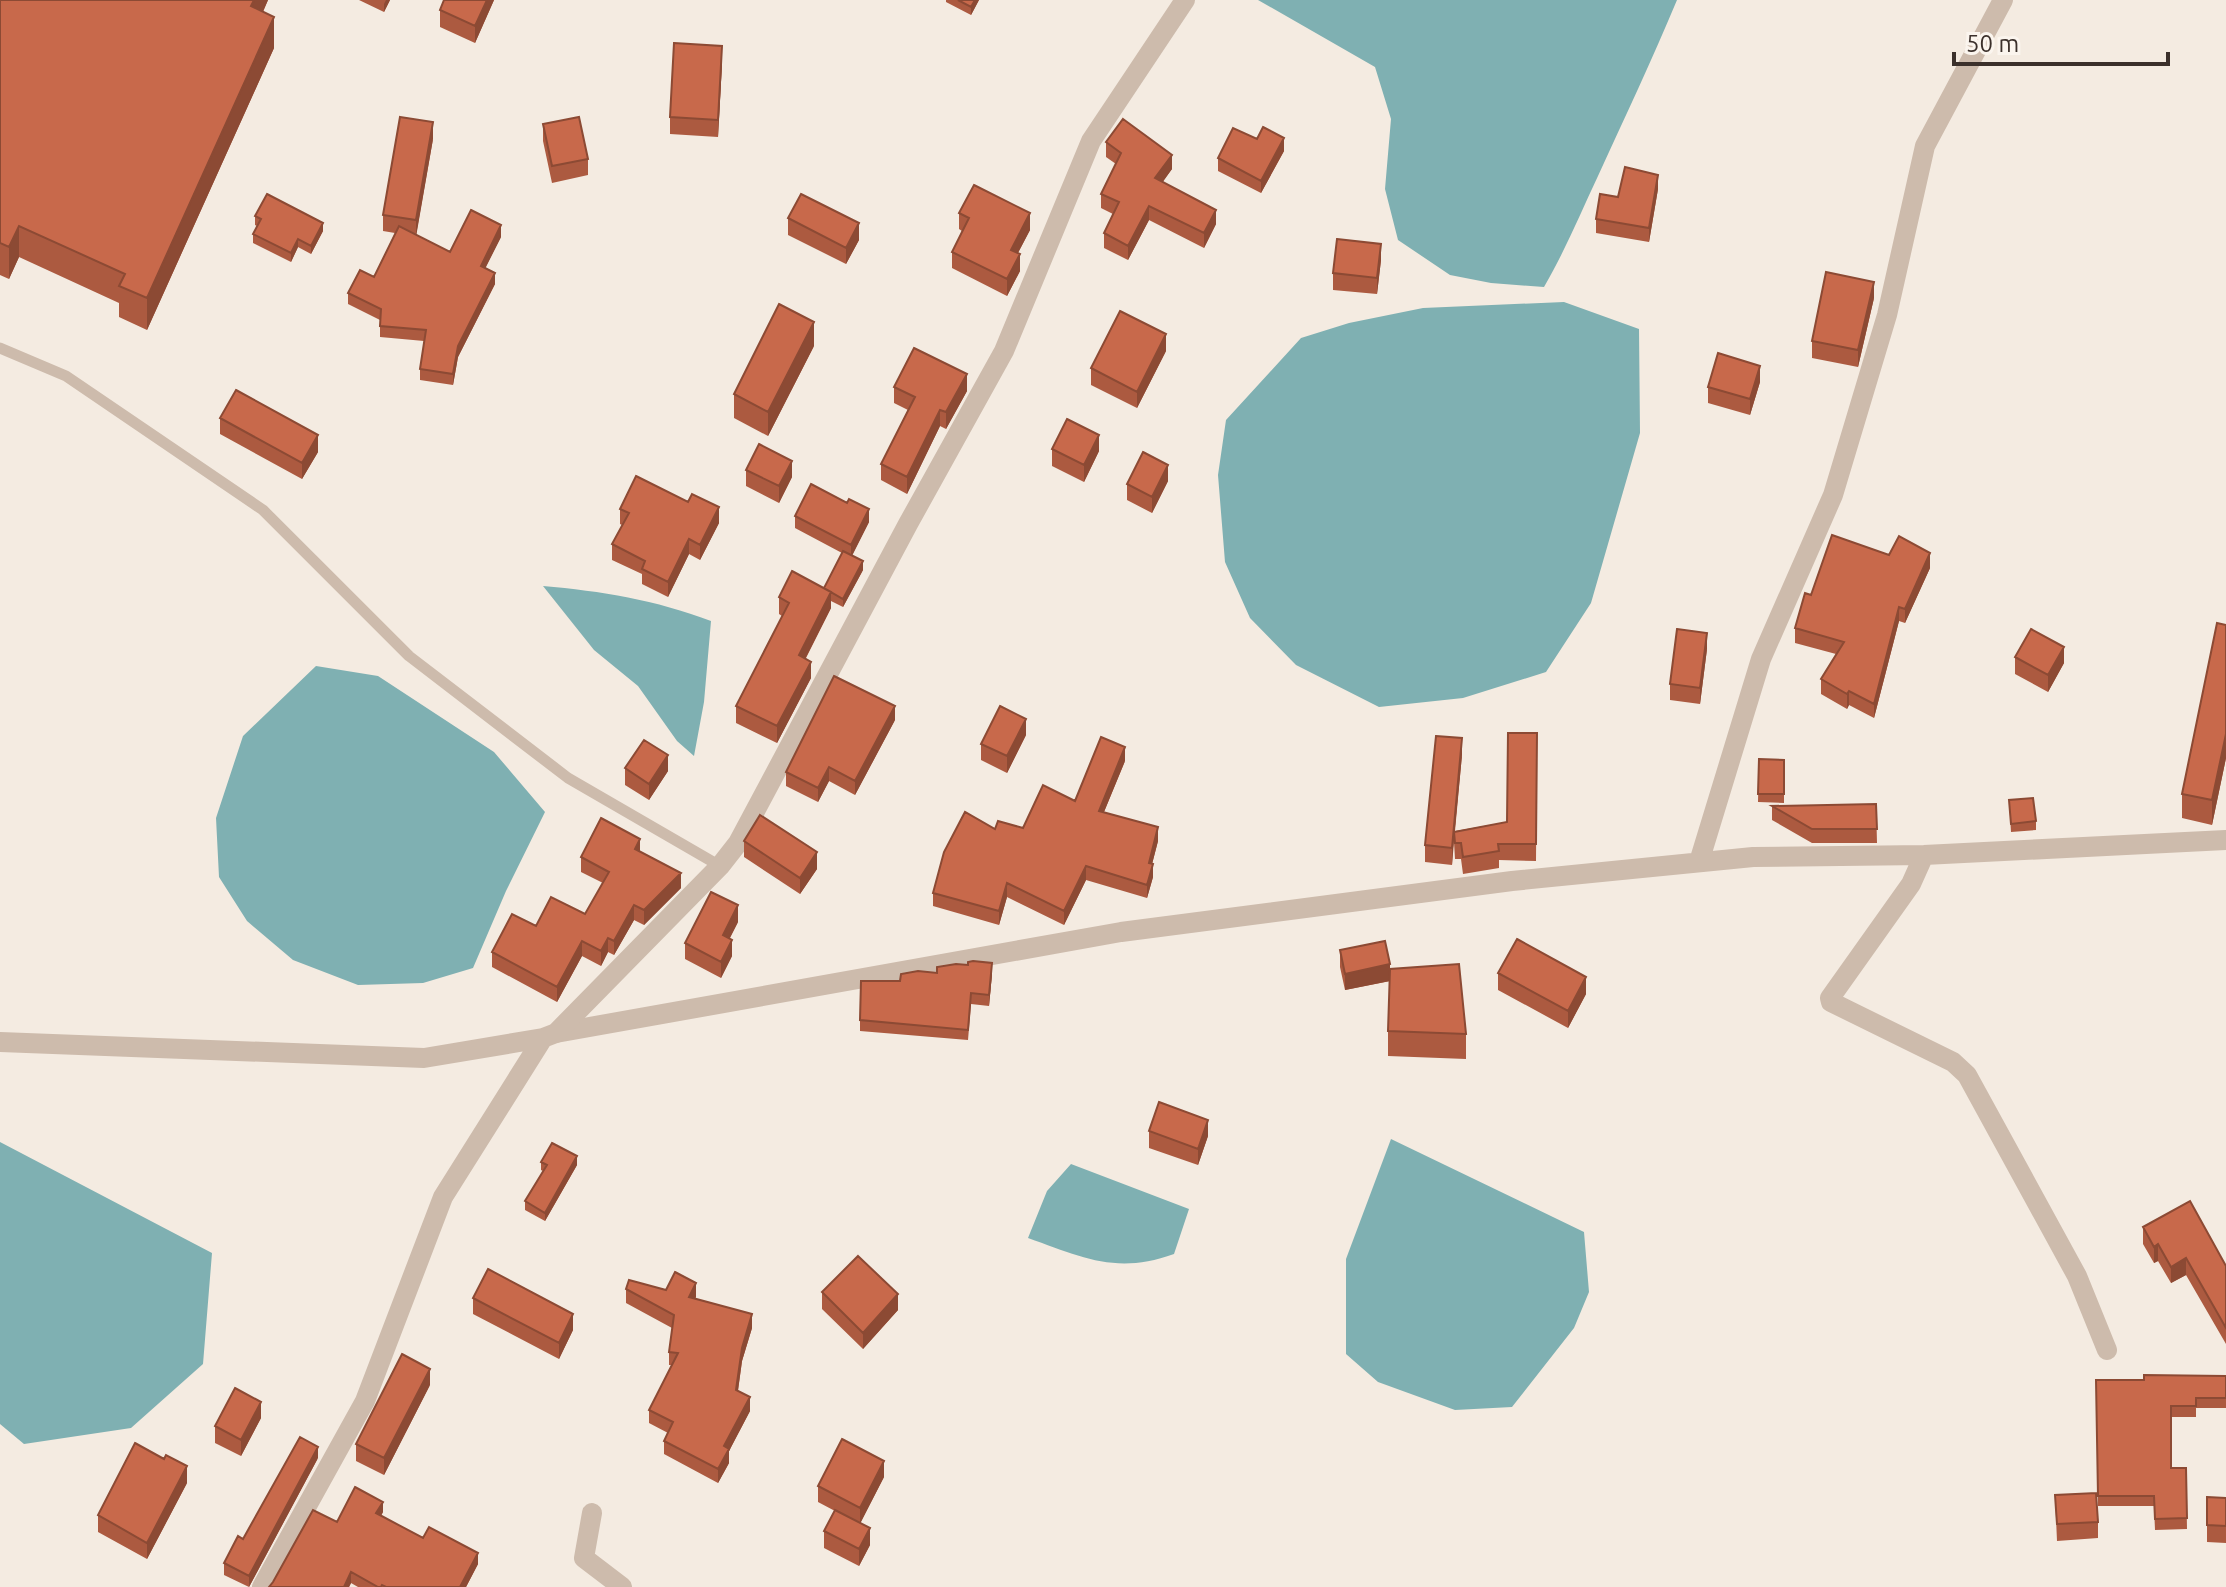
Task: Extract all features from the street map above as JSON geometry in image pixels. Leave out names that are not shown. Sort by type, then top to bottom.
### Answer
[{"type":"street","points":[[262,1587],[365,1401],[443,1197],[549,1036],[720,866],[738,843],[1004,351],[1091,141],[1185,0]]},
{"type":"street","points":[[1699,862],[1761,659],[1833,495],[1887,315],[1925,146],[2003,0]]},
{"type":"street","points":[[0,1042],[424,1058],[1121,932],[1512,881],[1753,857],[1924,855],[2226,840]]},
{"type":"street","points":[[1924,855],[1911,884],[1830,998],[1831,1002],[1953,1062],[1967,1075],[2077,1276],[2107,1350]]},
{"type":"street","points":[[592,1513],[584,1558],[622,1587]]},
{"type":"lane","points":[[0,348],[66,376],[263,510],[409,656],[568,778],[720,866]]},
{"type":"water","points":[[1258,0],[1677,0],[1544,287],[1491,283],[1450,275],[1398,240],[1385,189],[1391,119],[1375,67]]},
{"type":"water","points":[[1564,302],[1639,329],[1640,433],[1591,603],[1546,672],[1463,698],[1379,707],[1296,665],[1250,618],[1225,562],[1218,475],[1226,420],[1301,338],[1349,323],[1423,308]]},
{"type":"water","points":[[543,586],[628,598],[670,607],[711,621],[704,702],[694,756],[677,741],[638,686],[594,650]]},
{"type":"water","points":[[316,666],[378,676],[494,752],[545,812],[473,968],[423,983],[358,985],[293,960],[247,921],[219,877],[216,818],[243,736]]},
{"type":"water","points":[[1391,1139],[1584,1232],[1589,1292],[1574,1328],[1512,1407],[1455,1410],[1378,1382],[1346,1354],[1346,1259]]},
{"type":"water","points":[[0,1142],[212,1253],[203,1364],[131,1428],[24,1444],[0,1424]]},
{"type":"water","points":[[1071,1164],[1189,1209],[1174,1254],[1134,1263],[1117,1263],[1083,1257],[1028,1238],[1047,1191]]},
{"type":"building","points":[[0,0],[254,0],[251,6],[274,17],[147,298],[119,286],[125,274],[19,226],[9,247],[0,243]]},
{"type":"building","points":[[444,0],[487,0],[475,26],[440,10]]},
{"type":"building","points":[[958,0],[975,0],[971,7]]},
{"type":"building","points":[[674,43],[722,46],[718,120],[670,117]]},
{"type":"building","points":[[400,117],[433,122],[416,220],[383,215]]},
{"type":"building","points":[[579,117],[588,159],[552,166],[543,124]]},
{"type":"building","points":[[1123,119],[1172,155],[1155,178],[1216,210],[1204,233],[1149,206],[1128,246],[1104,233],[1119,202],[1101,194],[1121,153],[1106,142]]},
{"type":"building","points":[[1263,127],[1284,138],[1261,181],[1218,158],[1233,128],[1257,139]]},
{"type":"building","points":[[1625,167],[1658,175],[1649,228],[1596,219],[1600,194],[1618,197]]},
{"type":"building","points":[[974,185],[1030,213],[1011,250],[1020,254],[1007,279],[952,252],[969,218],[959,213]]},
{"type":"building","points":[[267,194],[323,223],[311,246],[298,239],[291,253],[253,234],[261,219],[255,216]]},
{"type":"building","points":[[801,194],[859,223],[846,248],[788,218]]},
{"type":"building","points":[[471,210],[501,225],[481,266],[495,273],[458,346],[453,374],[420,369],[426,330],[380,326],[381,309],[348,293],[360,270],[374,277],[399,226],[450,252]]},
{"type":"building","points":[[1337,239],[1381,244],[1377,278],[1333,273]]},
{"type":"building","points":[[1826,272],[1874,282],[1858,350],[1812,341]]},
{"type":"building","points":[[779,304],[814,322],[768,412],[734,394]]},
{"type":"building","points":[[1120,311],[1166,334],[1137,392],[1091,368]]},
{"type":"building","points":[[914,348],[967,374],[946,412],[940,410],[907,477],[881,464],[915,397],[894,387]]},
{"type":"building","points":[[1718,353],[1760,366],[1750,399],[1708,387]]},
{"type":"building","points":[[236,390],[318,435],[302,463],[220,418]]},
{"type":"building","points":[[1067,419],[1099,435],[1084,465],[1052,449]]},
{"type":"building","points":[[759,444],[792,461],[779,486],[746,470]]},
{"type":"building","points":[[1143,452],[1168,465],[1152,497],[1127,484]]},
{"type":"building","points":[[636,476],[688,502],[692,494],[719,507],[700,545],[689,539],[668,582],[642,569],[645,561],[612,544],[629,513],[620,509]]},
{"type":"building","points":[[811,484],[847,503],[849,499],[869,509],[851,545],[795,516]]},
{"type":"building","points":[[1832,535],[1889,555],[1899,536],[1930,553],[1905,609],[1899,607],[1874,704],[1849,691],[1847,694],[1821,679],[1844,642],[1795,628],[1805,593],[1811,595]]},
{"type":"building","points":[[843,551],[863,561],[843,599],[824,588]]},
{"type":"building","points":[[792,571],[831,592],[799,655],[811,662],[777,726],[736,706],[789,603],[779,597]]},
{"type":"building","points":[[2217,623],[2226,625],[2226,734],[2212,800],[2182,794]]},
{"type":"building","points":[[1677,629],[1707,633],[1700,688],[1670,684]]},
{"type":"building","points":[[2031,629],[2064,647],[2048,675],[2015,657]]},
{"type":"building","points":[[834,676],[895,706],[855,781],[829,767],[818,788],[786,772]]},
{"type":"building","points":[[1000,706],[1026,719],[1007,756],[981,744]]},
{"type":"building","points":[[1508,733],[1537,733],[1536,844],[1498,844],[1499,851],[1463,857],[1461,843],[1455,843],[1454,832],[1507,822]]},
{"type":"building","points":[[1436,736],[1462,738],[1452,848],[1425,845]]},
{"type":"building","points":[[1101,737],[1125,747],[1099,811],[1158,827],[1147,885],[1086,866],[1064,911],[1007,883],[999,911],[933,893],[944,852],[965,812],[995,829],[998,821],[1023,828],[1043,785],[1075,801]]},
{"type":"building","points":[[644,740],[668,755],[649,784],[625,768]]},
{"type":"building","points":[[1759,759],[1784,760],[1784,794],[1758,794]]},
{"type":"building","points":[[2033,798],[2036,821],[2011,824],[2009,800]]},
{"type":"building","points":[[1876,804],[1877,829],[1812,829],[1772,806]]},
{"type":"building","points":[[760,815],[817,852],[800,878],[744,841]]},
{"type":"building","points":[[601,818],[640,839],[635,849],[681,873],[644,910],[634,905],[614,941],[608,938],[601,951],[582,941],[557,987],[492,952],[512,914],[536,926],[551,897],[585,914],[609,872],[581,857]]},
{"type":"building","points":[[711,892],[738,905],[723,935],[732,940],[721,962],[685,943]]},
{"type":"building","points":[[1517,939],[1586,977],[1568,1011],[1498,973]]},
{"type":"building","points":[[1385,941],[1390,964],[1345,974],[1340,950]]},
{"type":"building","points":[[973,961],[992,963],[989,995],[971,993],[968,1030],[860,1020],[861,981],[900,981],[901,974],[918,971],[937,973],[937,967],[968,965]]},
{"type":"building","points":[[1459,964],[1466,1034],[1388,1031],[1390,969]]},
{"type":"building","points":[[1159,1102],[1208,1120],[1198,1149],[1149,1131]]},
{"type":"building","points":[[552,1143],[577,1156],[545,1213],[525,1201],[547,1165],[541,1162]]},
{"type":"building","points":[[2190,1201],[2226,1266],[2226,1328],[2186,1258],[2171,1267],[2158,1244],[2154,1247],[2143,1227]]},
{"type":"building","points":[[858,1256],[898,1294],[863,1333],[822,1292]]},
{"type":"building","points":[[488,1269],[573,1314],[559,1343],[473,1298]]},
{"type":"building","points":[[675,1272],[696,1283],[689,1297],[752,1314],[742,1348],[736,1390],[750,1397],[724,1446],[729,1449],[718,1469],[664,1441],[673,1422],[649,1410],[678,1353],[669,1352],[674,1315],[626,1289],[629,1280],[666,1290]]},
{"type":"building","points":[[402,1354],[430,1369],[384,1458],[356,1444]]},
{"type":"building","points":[[2144,1375],[2226,1376],[2226,1398],[2196,1398],[2196,1406],[2171,1406],[2171,1468],[2186,1468],[2187,1518],[2155,1519],[2154,1496],[2098,1496],[2096,1380],[2144,1380]]},
{"type":"building","points":[[235,1388],[261,1402],[241,1440],[215,1426]]},
{"type":"building","points":[[300,1437],[318,1447],[249,1576],[224,1563],[238,1536],[243,1539]]},
{"type":"building","points":[[842,1439],[884,1461],[860,1508],[818,1486]]},
{"type":"building","points":[[135,1443],[164,1459],[166,1455],[187,1466],[147,1543],[98,1515]]},
{"type":"building","points":[[355,1487],[383,1502],[376,1513],[423,1538],[429,1527],[478,1553],[460,1587],[378,1587],[351,1572],[344,1587],[269,1587],[313,1510],[337,1522]]},
{"type":"building","points":[[2096,1493],[2098,1522],[2057,1524],[2055,1495]]},
{"type":"building","points":[[2207,1497],[2226,1498],[2226,1526],[2207,1525]]},
{"type":"building","points":[[835,1510],[870,1528],[859,1549],[824,1531]]}]
